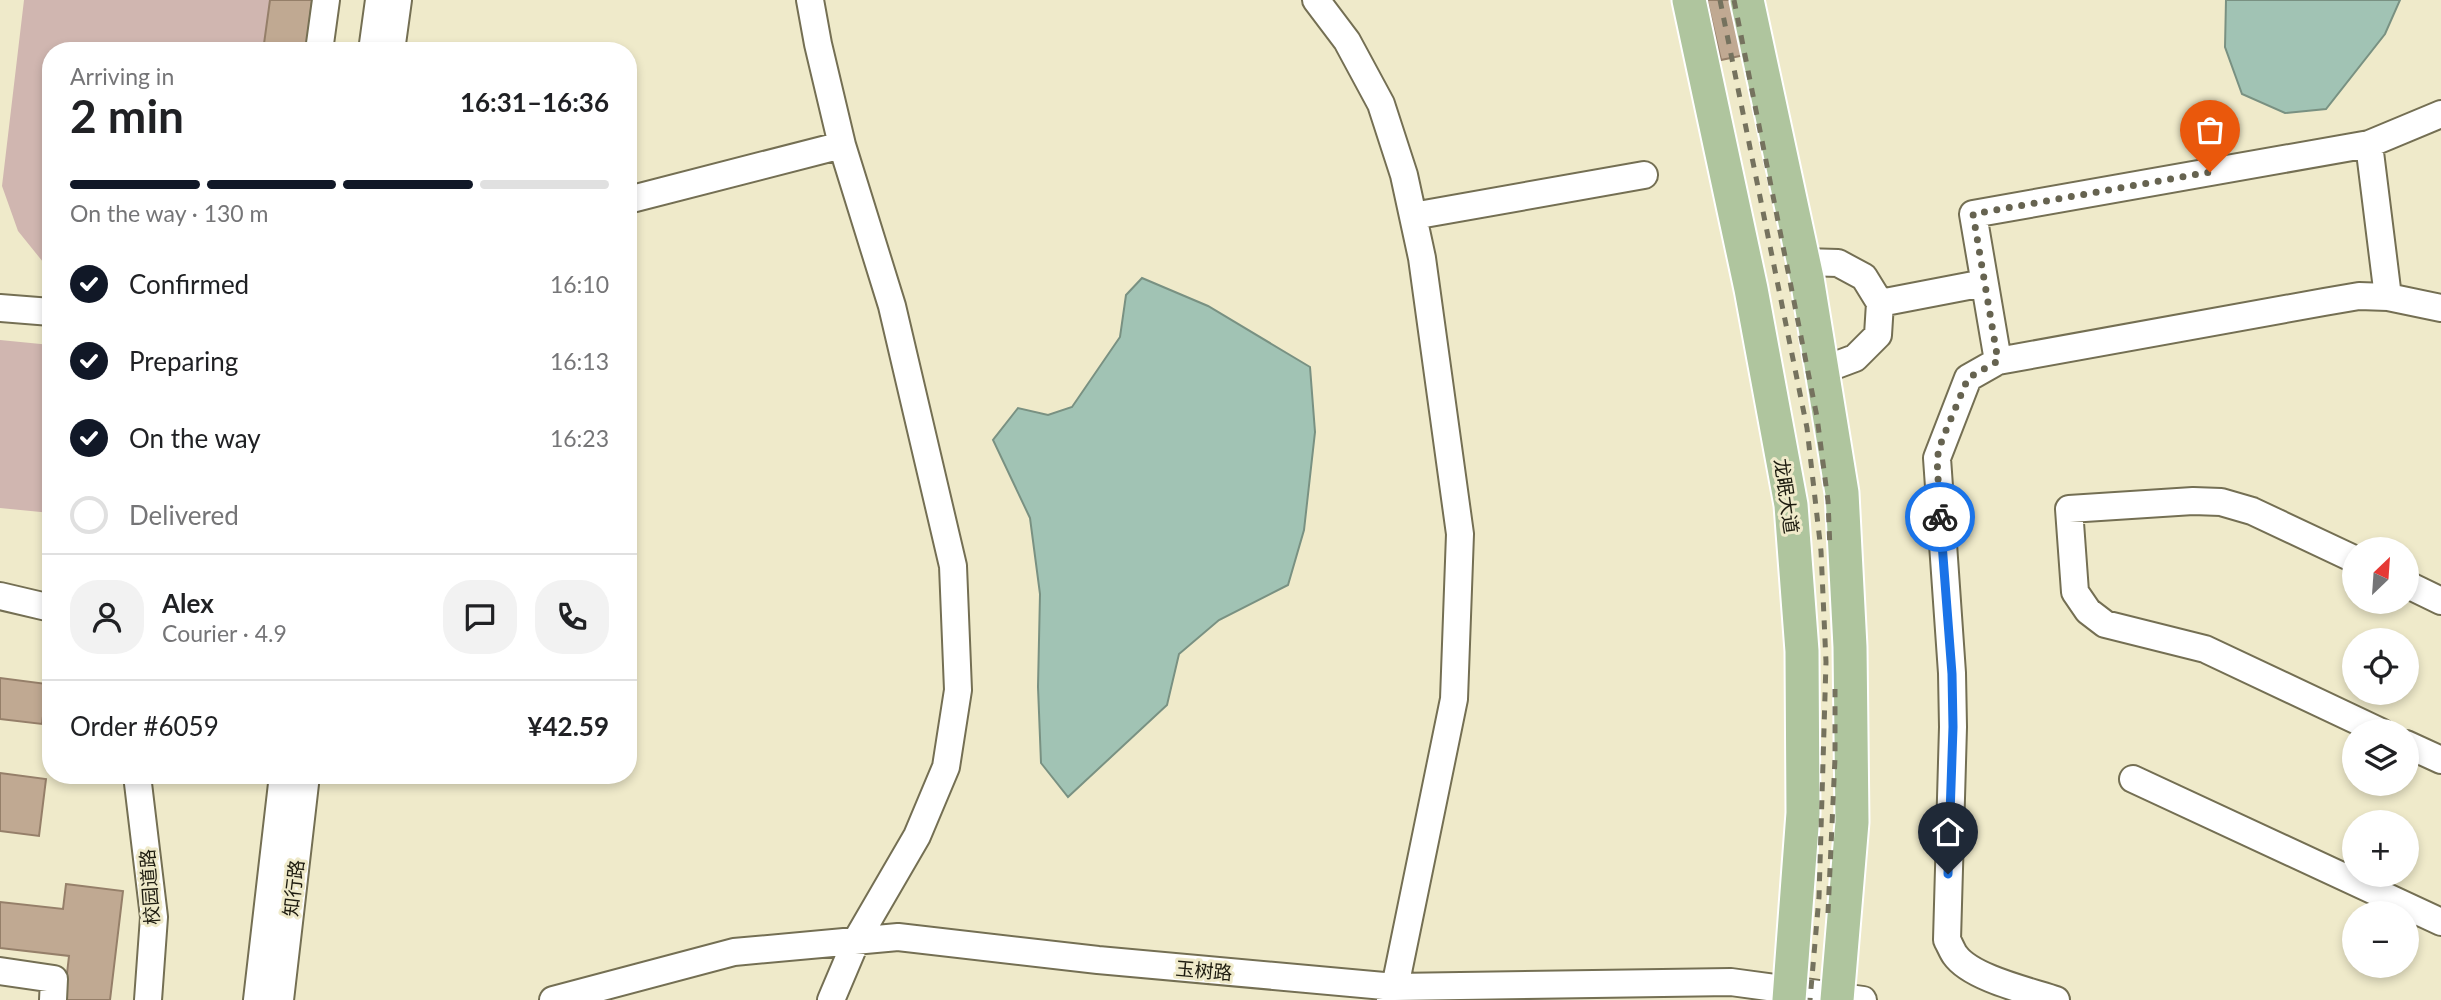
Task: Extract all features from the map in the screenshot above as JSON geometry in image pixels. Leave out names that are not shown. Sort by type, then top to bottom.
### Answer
[{"type":"main road","name":"龙眠大道","points":[[1689,0],[1751,289],[1791,505],[1802,651],[1802,813],[1790,995]]},
{"type":"main road","points":[[1747,0],[1804,262],[1842,493],[1850,647],[1852,821],[1846,999]]},
{"type":"street","points":[[320,42],[326,0]]},
{"type":"street","points":[[373,42],[379,0]]},
{"type":"street","points":[[392,42],[398,0]]},
{"type":"street","points":[[810,0],[842,145],[892,306],[953,566],[958,690],[946,767],[917,836],[856,941],[831,1000]]},
{"type":"street","points":[[1316,0],[1346,41],[1381,104],[1404,175],[1422,258],[1460,534],[1454,699],[1393,994]]},
{"type":"street","points":[[1998,361],[1973,214],[2369,144],[2441,114]]},
{"type":"street","points":[[2369,144],[2388,297]]},
{"type":"street","points":[[637,198],[842,145]]},
{"type":"street","points":[[1413,216],[1644,175]]},
{"type":"street","points":[[1804,262],[1838,263],[1864,277],[1880,303],[1878,335],[1856,358],[1823,370]]},
{"type":"street","points":[[1880,303],[1984,283]]},
{"type":"street","points":[[2056,1000],[1982,974],[1965,965],[1955,956],[1947,940],[1952,674],[1937,458],[1968,378],[1998,361],[2045,351],[2359,296],[2388,297],[2441,308]]},
{"type":"street","points":[[0,308],[42,311]]},
{"type":"street","points":[[2342,553],[2252,511],[2221,502],[2193,501],[2069,509],[2075,592],[2088,611],[2105,624],[2205,649],[2353,719]]},
{"type":"street","points":[[2419,590],[2441,601]]},
{"type":"street","points":[[0,596],[42,606]]},
{"type":"street","points":[[2419,750],[2441,760]]},
{"type":"street","points":[[2133,779],[2441,922]]},
{"type":"street","name":"校园道路","points":[[138,784],[154,917],[148,1000]]},
{"type":"street","name":"知行路","points":[[257,1000],[282,784]]},
{"type":"street","name":"知行路","points":[[280,1000],[305,784]]},
{"type":"street","name":"玉树路","points":[[553,1000],[734,952],[898,937],[1393,994],[1731,982],[1790,995],[1846,999]]},
{"type":"street","points":[[0,971],[54,979],[53,1000]]},
{"type":"shaded area","points":[[24,0],[270,0],[264,42],[42,42],[42,261],[18,231],[2,186]]},
{"type":"shaded area","points":[[2226,0],[2400,0],[2385,34],[2326,109],[2285,113],[2242,94],[2225,47]]},
{"type":"shaded area","points":[[1142,278],[1208,306],[1310,367],[1315,432],[1304,530],[1288,585],[1219,620],[1179,654],[1167,705],[1068,797],[1041,763],[1038,687],[1040,594],[1030,518],[993,440],[1018,408],[1048,415],[1072,407],[1120,337],[1126,295]]},
{"type":"shaded area","points":[[0,340],[42,344],[42,512],[0,508]]},
{"type":"building","points":[[270,0],[312,0],[307,42],[264,42]]},
{"type":"building","points":[[1707,0],[1757,0],[1768,50],[1721,60]]},
{"type":"building","points":[[0,678],[42,683],[42,724],[0,719]]},
{"type":"building","points":[[0,773],[42,778],[42,784],[45,784],[39,836],[0,831]]},
{"type":"building","points":[[66,884],[123,891],[110,1000],[64,1000],[69,956],[0,948],[0,902],[63,909]]},
{"type":"railway","points":[[1720,0],[1807,428],[1821,551],[1826,662],[1819,897],[1810,1000]]},
{"type":"railway","points":[[1734,0],[1817,417],[1828,501],[1830,549]]},
{"type":"railway","points":[[1828,913],[1835,758],[1835,689]]},
{"type":"way so far","points":[[1940,517],[1937,458],[1942,440],[1968,378],[1998,361],[1973,214],[2210,172]]},
{"type":"route","points":[[1940,517],[1952,674],[1948,874]]}]
